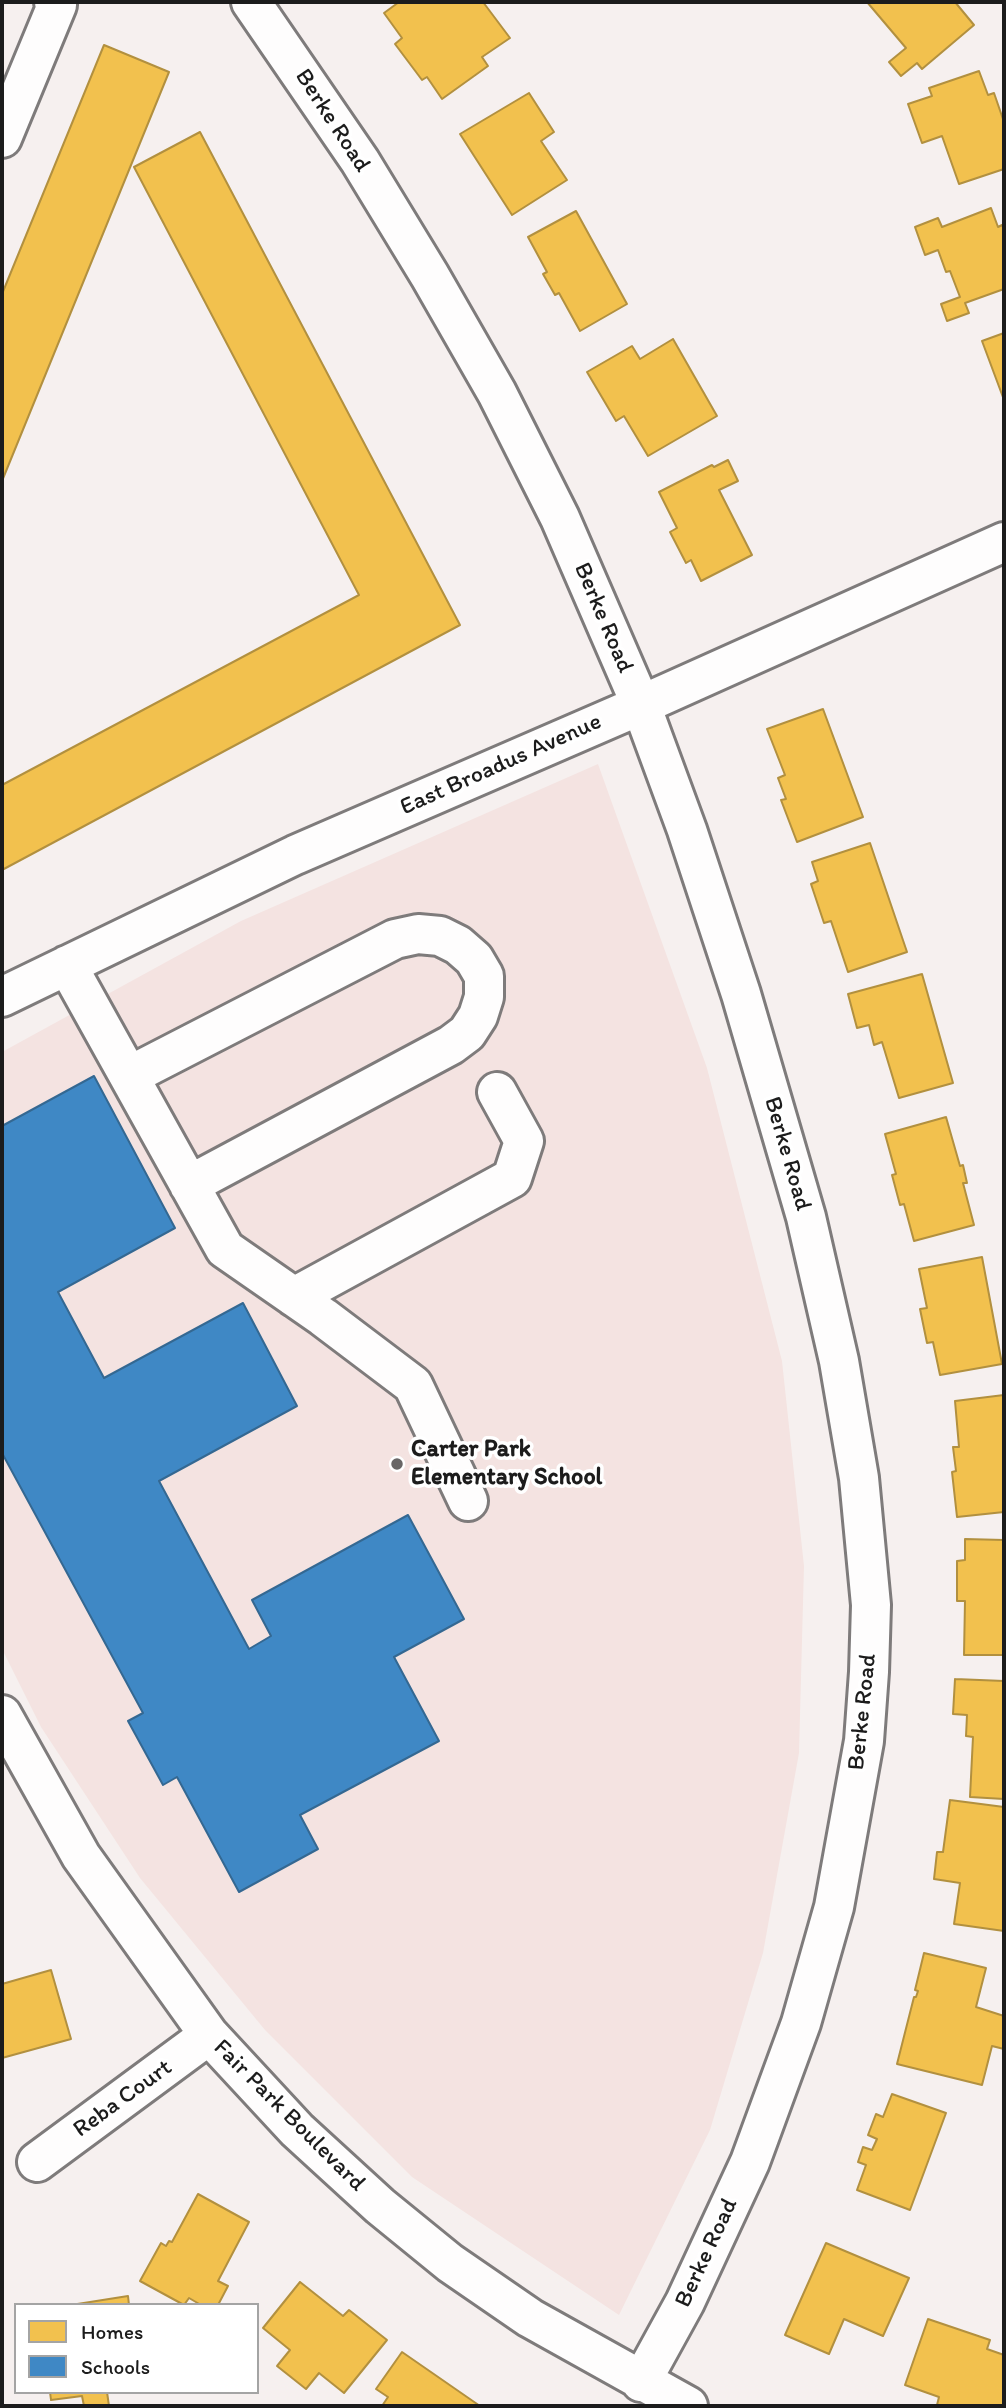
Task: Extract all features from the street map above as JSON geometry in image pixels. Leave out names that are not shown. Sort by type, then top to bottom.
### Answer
[{"type":"street","points":[[2,138],[57,5],[54,2]]},
{"type":"street","name":"Berke Road","points":[[251,2],[360,162],[497,393],[560,518],[641,705],[687,830],[737,981],[806,1217],[839,1361],[859,1478],[871,1605],[864,1741],[834,1907],[801,2023],[750,2162],[685,2302],[640,2382]]},
{"type":"street","name":"East Broadus Avenue","points":[[2,997],[295,855],[641,705],[1004,542]]},
{"type":"street","points":[[129,1076],[395,939],[418,934],[440,936],[458,945],[474,959],[484,976],[484,997],[478,1016],[467,1033],[451,1045],[189,1185]]},
{"type":"street","points":[[67,965],[225,1249],[413,1385],[468,1501]]},
{"type":"street","points":[[294,1297],[512,1178],[524,1141],[497,1091]]},
{"type":"street","name":"Fair Park Boulevard","points":[[2,1715],[81,1856],[209,2035],[297,2130],[380,2206],[450,2263],[530,2318],[640,2382],[688,2406]]},
{"type":"street","name":"Reba Court","points":[[37,2162],[209,2035]]},
{"type":"shaded area","name":"Carter Park Elementary School","points":[[598,764],[707,1068],[782,1361],[804,1566],[799,1753],[763,1953],[710,2130],[619,2315],[412,2177],[265,2030],[140,1878],[41,1727],[2,1649],[2,1052],[241,921]]},
{"type":"building: Homes","points":[[399,2],[483,2],[510,38],[482,57],[488,66],[442,99],[427,77],[422,80],[395,44],[402,38],[384,13]]},
{"type":"building: Homes","points":[[867,2],[955,2],[974,25],[922,69],[917,63],[901,76],[889,62],[906,48]]},
{"type":"building: Homes","points":[[104,45],[169,72],[2,481],[2,294]]},
{"type":"building: Homes","points":[[979,71],[988,95],[994,93],[1004,122],[1004,169],[959,184],[942,136],[922,143],[908,104],[932,96],[929,88]]},
{"type":"building: Homes","points":[[529,93],[554,132],[541,141],[567,180],[512,215],[460,134]]},
{"type":"building: Homes","points":[[200,132],[460,625],[2,870],[2,785],[359,595],[134,167]]},
{"type":"building: Homes","points":[[991,208],[998,227],[1002,225],[1004,230],[1004,289],[965,303],[969,313],[947,321],[941,304],[960,297],[938,250],[925,255],[915,227],[938,218],[942,227]]},
{"type":"building: Homes","points":[[576,211],[627,304],[580,331],[559,293],[555,295],[543,274],[547,272],[528,237]]},
{"type":"building: Homes","points":[[1004,333],[1004,400],[982,341]]},
{"type":"building: Homes","points":[[673,339],[717,416],[648,456],[624,416],[616,421],[587,372],[632,346],[640,359]]},
{"type":"building: Homes","points":[[728,460],[738,481],[719,490],[752,555],[701,581],[691,560],[686,563],[670,532],[677,528],[659,492],[712,465],[714,467]]},
{"type":"building: Homes","points":[[823,709],[863,817],[797,842],[781,800],[786,799],[778,778],[785,775],[767,729]]},
{"type":"building: Homes","points":[[870,843],[907,952],[848,972],[831,921],[824,923],[811,884],[818,881],[812,862]]},
{"type":"building: Homes","points":[[922,974],[953,1083],[899,1098],[882,1042],[874,1045],[869,1025],[857,1028],[848,994]]},
{"type":"building: Homes","points":[[946,1117],[960,1166],[963,1165],[967,1183],[963,1183],[974,1225],[914,1241],[904,1204],[900,1205],[892,1175],[896,1174],[885,1134]]},
{"type":"building: Homes","points":[[982,1257],[1002,1364],[940,1375],[933,1342],[927,1343],[920,1309],[927,1308],[919,1269]]},
{"type":"building: Homes","points":[[1004,1395],[1004,1512],[957,1517],[952,1472],[956,1471],[953,1447],[959,1447],[955,1401]]},
{"type":"building: Homes","points":[[965,1539],[1004,1540],[1004,1655],[964,1655],[965,1601],[957,1601],[957,1561],[965,1560]]},
{"type":"building: Homes","points":[[955,1679],[1004,1681],[1004,1799],[970,1797],[973,1737],[966,1736],[967,1715],[953,1714]]},
{"type":"building: Homes","points":[[950,1800],[1004,1807],[1004,1931],[954,1924],[960,1883],[934,1879],[937,1852],[943,1852]]},
{"type":"building: Homes","points":[[924,1953],[986,1968],[976,2007],[1004,2016],[1004,2049],[992,2046],[982,2085],[897,2064],[914,1997],[918,1991],[915,1990]]},
{"type":"building: Homes","points":[[51,1970],[71,2039],[2,2058],[2,1984]]},
{"type":"building: Homes","points":[[892,2094],[946,2113],[910,2210],[857,2190],[866,2165],[858,2162],[863,2147],[872,2150],[877,2139],[868,2135],[876,2114],[883,2117]]},
{"type":"building: Homes","points":[[198,2194],[249,2222],[218,2281],[228,2286],[219,2303],[198,2303],[189,2298],[185,2303],[180,2303],[140,2281],[161,2243],[166,2246],[169,2241],[172,2242]]},
{"type":"building: Homes","points":[[826,2243],[909,2278],[883,2336],[844,2319],[829,2354],[785,2335]]},
{"type":"building: Homes","points":[[300,2282],[343,2316],[349,2310],[387,2340],[344,2393],[319,2373],[306,2389],[277,2366],[290,2350],[263,2328]]},
{"type":"building: Homes","points":[[128,2296],[129,2303],[84,2303]]},
{"type":"building: Homes","points":[[928,2319],[990,2340],[987,2349],[1004,2355],[1004,2406],[937,2405],[939,2397],[905,2385]]},
{"type":"building: Homes","points":[[402,2352],[480,2406],[382,2406],[388,2397],[376,2389]]},
{"type":"building: Homes","points":[[50,2394],[107,2394],[109,2406],[84,2406],[82,2396],[51,2400]]},
{"type":"building: Schools","points":[[94,1076],[175,1228],[58,1292],[104,1378],[243,1303],[297,1406],[159,1481],[249,1649],[271,1636],[252,1600],[408,1515],[464,1619],[394,1657],[439,1741],[300,1815],[318,1849],[239,1892],[177,1777],[163,1785],[128,1721],[143,1713],[2,1453],[2,1126]]},
{"type":"place","name":"Carter Park Elementary School","points":[[397,1464]]}]
